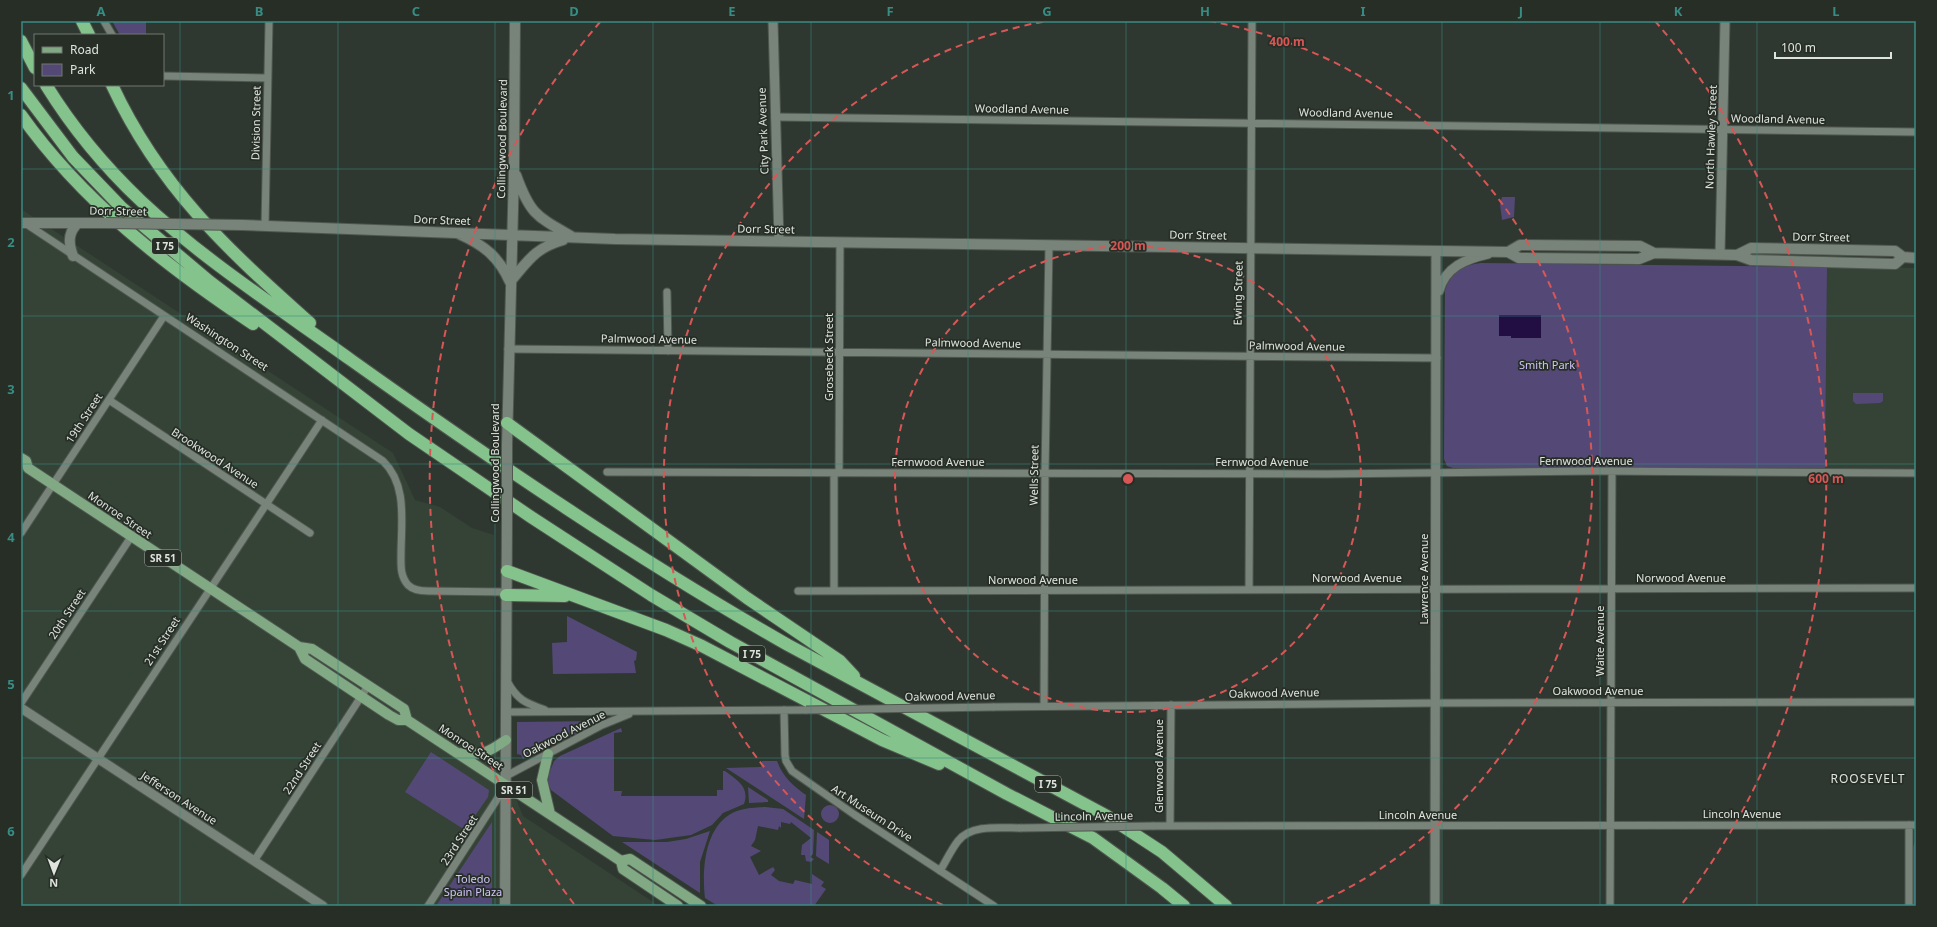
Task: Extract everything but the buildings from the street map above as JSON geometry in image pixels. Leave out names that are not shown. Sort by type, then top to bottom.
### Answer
[{"type":"highway","points":[[82,21],[88,34]]},
{"type":"highway","points":[[21,41],[34,66]]},
{"type":"highway","name":"I 75","points":[[47,86],[61,108],[105,163],[141,201],[289,317],[491,459],[658,568],[788,645],[858,681],[1107,816],[1162,852],[1226,906]]},
{"type":"highway","points":[[113,86],[145,146],[166,177],[195,213],[251,270],[346,356]]},
{"type":"highway","name":"I 75","points":[[21,88],[73,156],[121,207],[209,281],[334,378],[415,438],[531,517],[651,595],[730,642],[1007,794],[1093,838],[1162,888],[1184,906]]},
{"type":"highway","points":[[21,115],[61,165],[106,213],[163,260],[224,305],[334,378]]},
{"type":"highway","points":[[507,423],[747,598],[840,661],[858,681]]},
{"type":"highway","points":[[507,571],[666,630],[702,646],[882,740],[1007,794]]},
{"type":"highway","points":[[506,594],[574,596]]},
{"type":"main road","name":"Collingwood Boulevard","points":[[505,906],[507,423],[514,170],[515,21]]},
{"type":"main road","points":[[514,170],[522,193],[538,217],[572,237]]},
{"type":"main road","name":"Dorr Street","points":[[22,221],[242,225],[572,237],[840,242],[1496,252],[1508,252],[1520,245],[1640,246],[1654,253],[1737,255],[1751,260],[1895,264],[1903,258],[1916,258]]},
{"type":"main road","points":[[73,256],[69,241],[73,229],[78,222]]},
{"type":"main road","points":[[456,232],[470,239],[494,256],[510,282],[536,252],[551,243],[572,237]]},
{"type":"main road","name":"Monroe Street","points":[[21,458],[26,461],[25,469],[53,485],[299,647],[312,649],[404,709],[407,720]]},
{"type":"main road","name":"Monroe Street","points":[[299,647],[305,658],[398,720],[407,720],[458,753],[506,780],[550,814],[621,861],[623,869],[678,906]]},
{"type":"main road","points":[[458,753],[480,754],[488,752],[506,740]]},
{"type":"main road","points":[[548,754],[542,780],[550,814]]},
{"type":"main road","name":"Monroe Street","points":[[621,861],[630,859],[702,906]]},
{"type":"street","points":[[104,21],[111,34]]},
{"type":"street","name":"Division Street","points":[[265,226],[269,21]]},
{"type":"street","name":"City Park Avenue","points":[[773,21],[779,241]]},
{"type":"street","name":"Ewing Street","points":[[1249,590],[1248,473],[1252,21]]},
{"type":"street","name":"North Hawley Street","points":[[1720,254],[1724,129],[1725,21]]},
{"type":"street","points":[[164,76],[268,78]]},
{"type":"street","name":"Woodland Avenue","points":[[775,117],[1916,132]]},
{"type":"street","name":"Washington Street","points":[[22,221],[369,450],[387,465],[398,482],[401,499],[402,570],[408,586],[416,590],[428,591],[506,594]]},
{"type":"street","name":"Grosebeck Street","points":[[834,591],[840,352],[840,242]]},
{"type":"street","name":"Wells Street","points":[[1044,706],[1045,472],[1049,245]]},
{"type":"street","name":"Lawrence Avenue","points":[[1435,906],[1436,251]]},
{"type":"street","points":[[1437,300],[1442,281],[1450,272],[1466,261],[1496,252]]},
{"type":"street","points":[[667,292],[668,350]]},
{"type":"street","name":"19th Street","points":[[21,533],[164,316]]},
{"type":"street","name":"Palmwood Avenue","points":[[508,349],[1437,358]]},
{"type":"street","name":"Brookwood Avenue","points":[[109,400],[310,533]]},
{"type":"street","name":"21st Street","points":[[21,875],[322,420]]},
{"type":"street","name":"Fernwood Avenue","points":[[607,472],[1248,473],[1612,471],[1916,473]]},
{"type":"street","name":"Waite Avenue","points":[[1610,906],[1612,471]]},
{"type":"street","name":"20th Street","points":[[21,704],[131,537]]},
{"type":"street","name":"Norwood Avenue","points":[[798,591],[1436,588],[1916,588]]},
{"type":"street","name":"Oakwood Avenue","points":[[506,680],[522,701],[551,712]]},
{"type":"street","name":"22nd Street","points":[[254,862],[368,686]]},
{"type":"street","name":"Oakwood Avenue","points":[[506,712],[632,712],[1044,706],[1436,703],[1916,702]]},
{"type":"street","name":"Glenwood Avenue","points":[[1170,826],[1171,705]]},
{"type":"street","name":"Jefferson Avenue","points":[[21,708],[323,906]]},
{"type":"street","name":"Art Museum Drive","points":[[784,710],[785,755],[786,761],[792,771],[994,906]]},
{"type":"street","name":"Oakwood Avenue","points":[[506,780],[548,754],[632,712]]},
{"type":"street","name":"23rd Street","points":[[428,906],[506,780]]},
{"type":"street","points":[[1909,906],[1913,825]]},
{"type":"street","name":"Lincoln Avenue","points":[[940,870],[958,840],[968,833],[980,829],[1153,826],[1913,825]]},
{"type":"shaded area","points":[[21,209],[393,453],[415,500],[440,507],[472,528],[494,535],[493,741],[523,816],[659,906],[21,906]]},
{"type":"shaded area","points":[[1827,267],[1916,268],[1916,468],[1825,469]]},
{"type":"shaded area","points":[[1499,315],[1541,315],[1541,338],[1511,338],[1511,336],[1499,336]]},
{"type":"green space","points":[[112,21],[146,21],[146,34],[119,34]]},
{"type":"green space","points":[[1502,197],[1515,197],[1514,217],[1502,220],[1500,204]]},
{"type":"green space","name":"Smith Park","points":[[1481,263],[1827,267],[1825,469],[1453,468],[1447,466],[1444,459],[1445,291],[1450,279],[1458,271],[1468,266]]},
{"type":"green space","points":[[1853,393],[1883,393],[1883,401],[1880,403],[1856,404],[1853,401]]},
{"type":"green space","points":[[567,616],[637,652],[636,660],[634,661],[636,673],[553,674],[552,643],[567,642]]},
{"type":"green space","points":[[517,722],[600,722],[523,759],[521,755],[517,754]]},
{"type":"green space","points":[[621,728],[622,732],[614,733],[614,791],[622,791],[621,796],[717,796],[717,790],[723,790],[723,771],[725,771],[738,781],[744,788],[744,804],[723,813],[712,825],[691,835],[655,840],[613,836],[551,790],[548,782],[549,774],[554,761],[560,756]]},
{"type":"green space","points":[[431,752],[489,790],[488,797],[465,830],[405,792]]},
{"type":"green space","points":[[762,761],[777,761],[788,780],[806,795],[804,819],[726,768],[761,767]]},
{"type":"green space","points":[[748,787],[768,800],[768,802],[749,803]]},
{"type":"green space","points":[[830,805],[836,808],[839,814],[836,820],[830,823],[824,820],[821,814],[824,808]]},
{"type":"green space","points":[[765,807],[783,809],[814,830],[813,854],[810,857],[814,859],[811,862],[806,861],[805,855],[801,855],[802,845],[811,838],[791,822],[790,824],[781,822],[781,828],[779,826],[778,830],[758,826],[755,840],[751,846],[761,851],[750,857],[759,875],[773,867],[775,870],[771,875],[779,881],[793,884],[795,880],[812,884],[812,874],[824,882],[821,886],[826,889],[814,906],[718,906],[705,898],[704,876],[706,853],[714,831],[729,815],[737,811]]},
{"type":"green space","name":"Toledo Spain Plaza","points":[[492,822],[492,906],[436,906]]},
{"type":"green space","points":[[710,831],[700,862],[700,893],[622,842],[667,842],[686,839]]},
{"type":"green space","points":[[817,832],[829,840],[829,864],[816,856]]},
{"type":"green space","points":[[1916,840],[1916,906],[1912,906],[1913,847]]},
{"type":"district","name":"ROOSEVELT","points":[[1868,779]]}]
